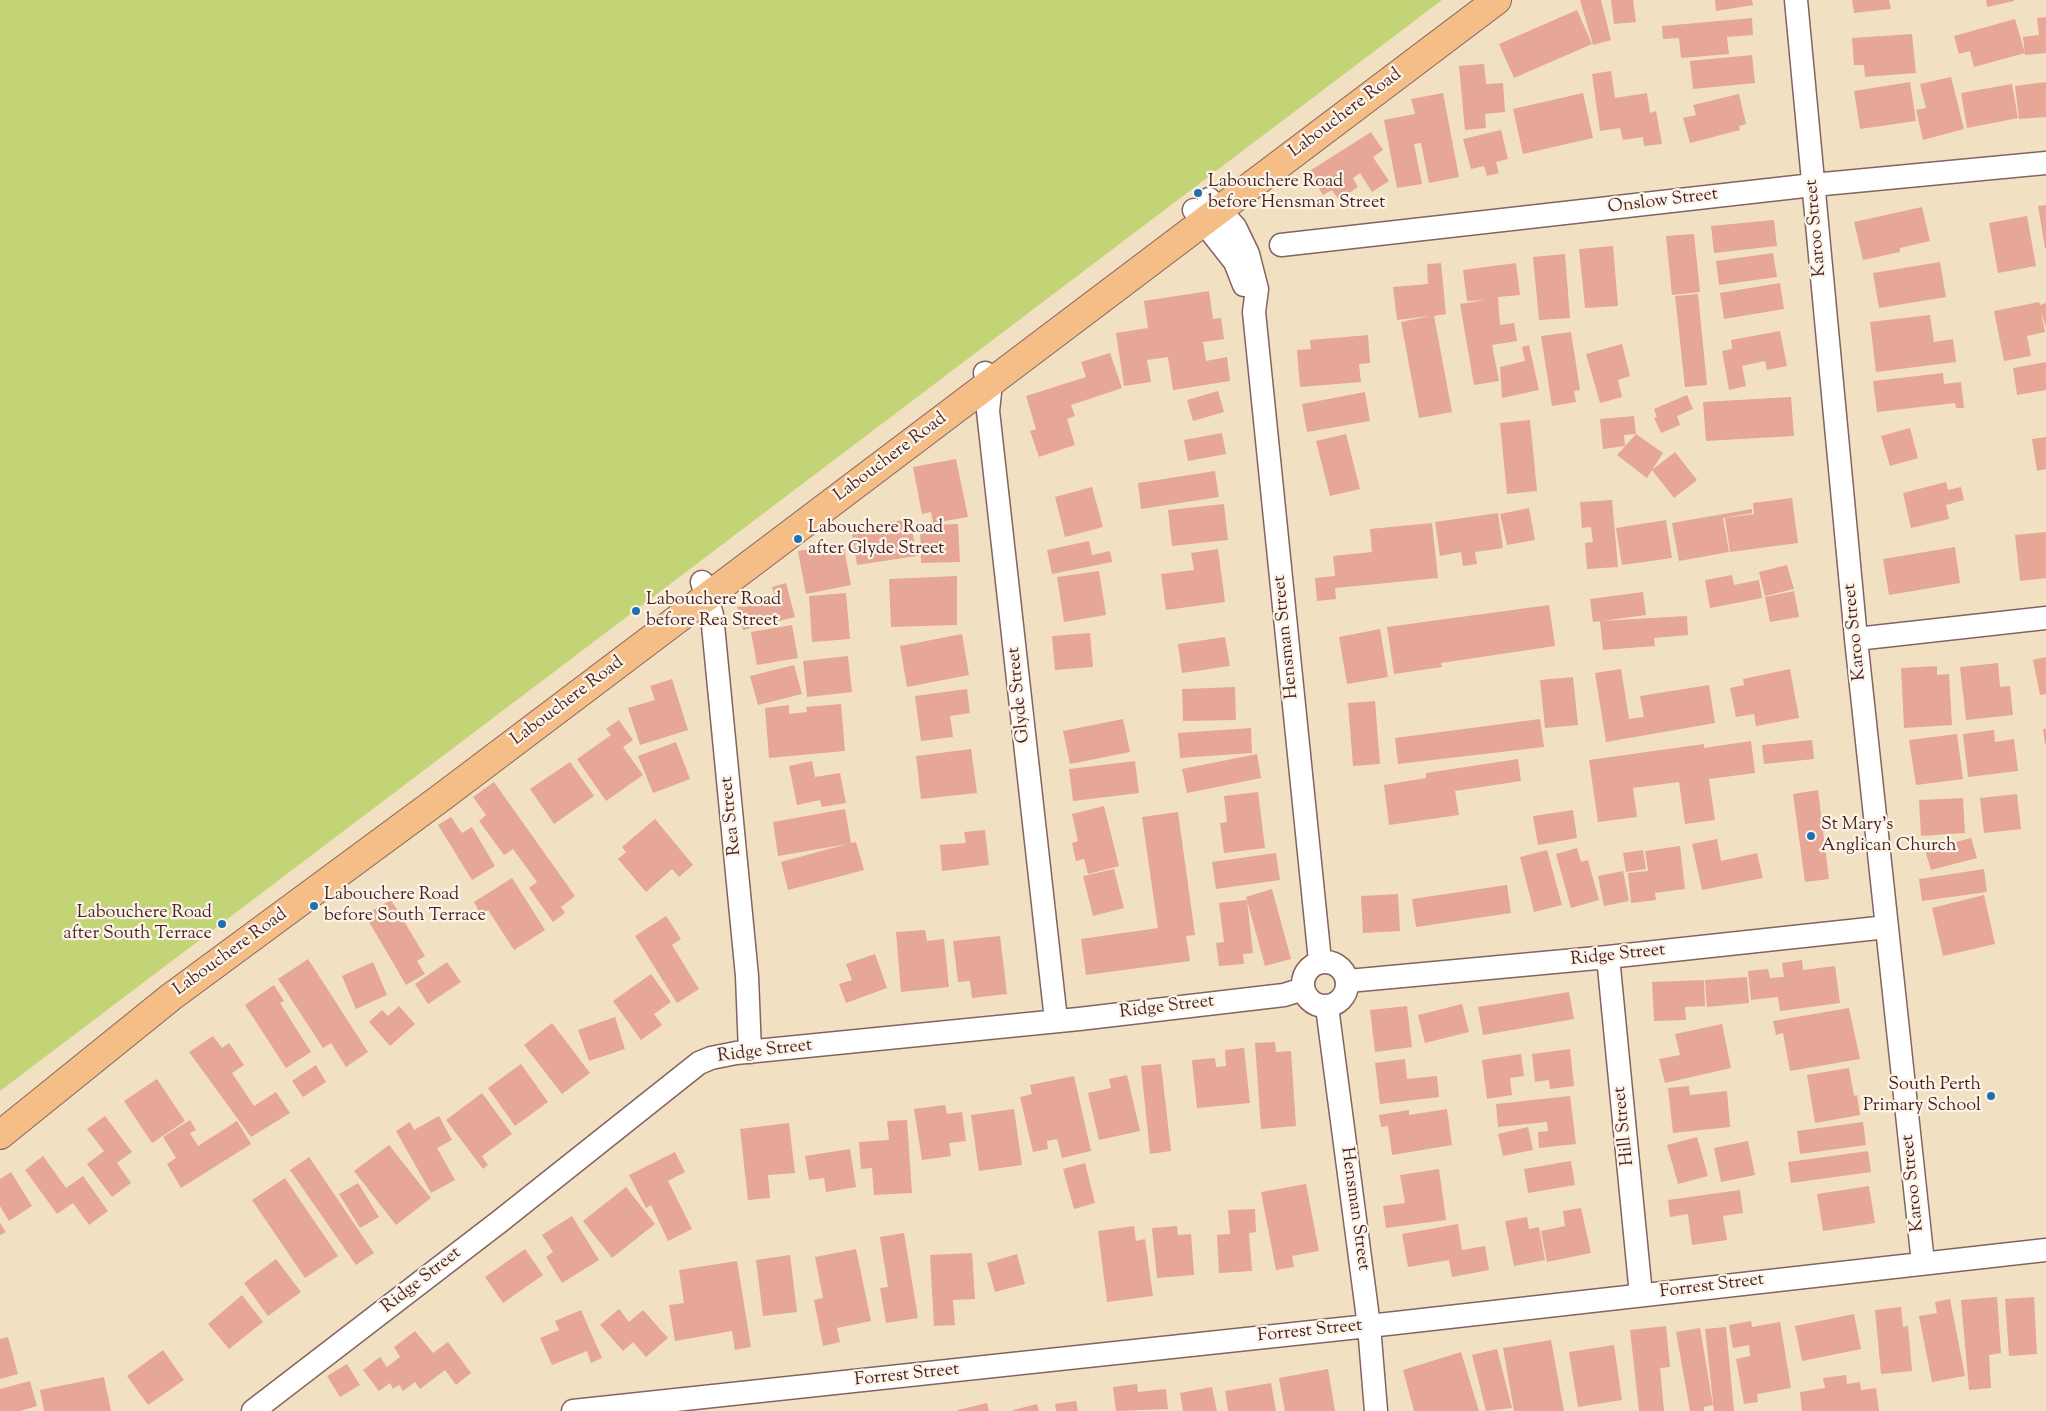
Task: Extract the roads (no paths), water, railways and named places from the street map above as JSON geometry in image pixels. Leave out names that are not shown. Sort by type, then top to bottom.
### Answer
[{"type":"main road","name":"Labouchere Road","points":[[0,1110],[988,378],[1206,211],[1475,0]]},
{"type":"main road","name":"Labouchere Road","points":[[1206,211],[1497,0]]},
{"type":"main road","name":"Labouchere Road","points":[[0,1135],[171,997],[705,589]]},
{"type":"street","name":"Karoo Street","points":[[1796,0],[1856,639],[1923,1262]]},
{"type":"street","name":"Onslow Street","points":[[1281,246],[1813,185],[2046,163]]},
{"type":"street","name":"Hensman Street","points":[[1206,211],[1235,228],[1248,254],[1257,289],[1254,312],[1320,961]]},
{"type":"street","name":"Glyde Street","points":[[988,378],[988,411],[1056,1020]]},
{"type":"street","name":"Rea Street","points":[[705,589],[712,615],[747,976],[750,1052]]},
{"type":"street","points":[[1856,639],[2046,618]]},
{"type":"street","name":"Ridge Street","points":[[1348,981],[1608,957],[1887,927]]},
{"type":"street","name":"Hill Street","points":[[1608,957],[1641,1295]]},
{"type":"street","points":[[1320,961],[1332,962],[1344,970],[1348,981],[1344,997],[1335,1005],[1327,1007],[1319,1006],[1308,999],[1303,989],[1304,975],[1310,966],[1320,961]]},
{"type":"street","name":"Ridge Street","points":[[253,1411],[499,1222],[699,1063],[717,1056],[1284,995],[1303,989]]},
{"type":"street","name":"Hensman Street","points":[[1327,1007],[1369,1326],[1376,1411]]},
{"type":"street","name":"Forrest Street","points":[[573,1411],[1369,1326],[1923,1262],[2046,1250]]},
{"type":"place","name":"Labouchere Road before Hensman Street","points":[[1198,193]]},
{"type":"place","name":"Labouchere Road after Glyde Street","points":[[798,539]]},
{"type":"place","name":"Labouchere Road before Rea Street","points":[[636,611]]},
{"type":"place","name":"St Mary's Anglican Church","points":[[1811,836]]},
{"type":"place","name":"Labouchere Road before South Terrace","points":[[314,906]]},
{"type":"place","name":"Labouchere Road after South Terrace","points":[[222,924]]},
{"type":"place","name":"South Perth Primary School","points":[[1991,1096]]}]
